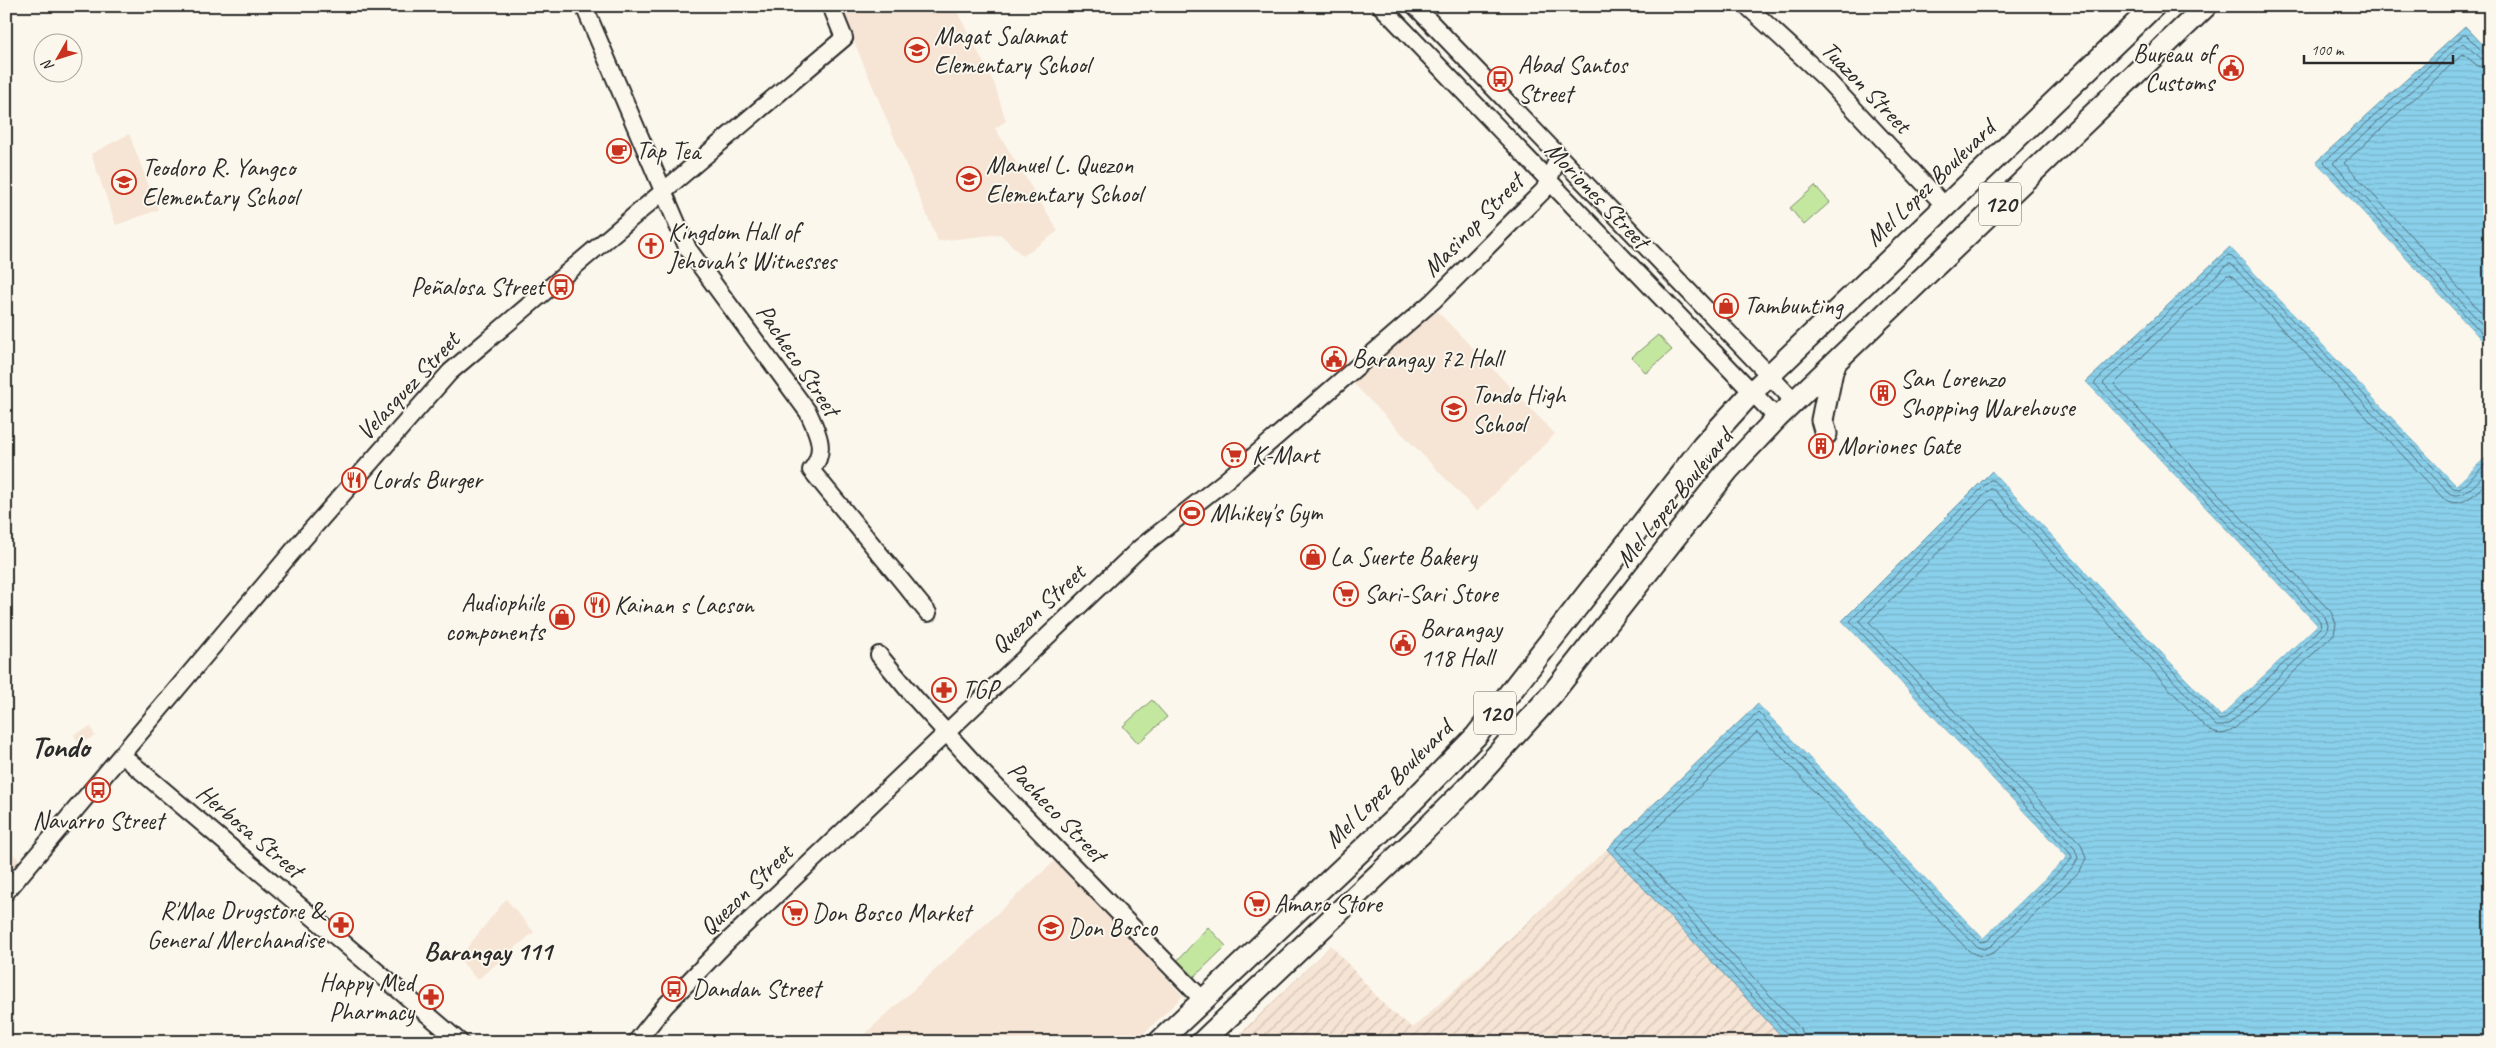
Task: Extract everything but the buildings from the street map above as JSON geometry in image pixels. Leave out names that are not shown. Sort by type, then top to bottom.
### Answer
[{"type":"highway","name":"Mel Lopez Boulevard","points":[[1159,1042],[1404,810],[1476,736],[1703,446],[1769,374],[2154,6]]},
{"type":"highway","name":"Mel Lopez Boulevard","points":[[1202,1042],[1467,788],[1552,694],[1728,470],[1777,418],[2206,6]]},
{"type":"highway","points":[[1826,434],[1822,420],[1832,371],[1836,362]]},
{"type":"street","name":"Pacheco Street","points":[[584,6],[688,248],[808,412],[820,439],[817,463],[811,470],[928,613]]},
{"type":"street","name":"Velasquez Street","points":[[6,892],[298,545],[450,372],[844,38],[831,6]]},
{"type":"street","name":"Moriones Street","points":[[1381,6],[1777,418]]},
{"type":"street","name":"Moriones Street","points":[[1416,6],[1794,401]]},
{"type":"street","name":"Tuazon Street","points":[[1746,6],[1825,78],[1946,206]]},
{"type":"street","name":"Masinop Street","points":[[1433,301],[1544,190],[1559,156]]},
{"type":"street","name":"Quezon Street","points":[[636,1042],[665,1006],[728,941],[1141,547],[1225,481],[1433,301]]},
{"type":"street","name":"Pacheco Street","points":[[879,655],[946,732],[1203,1000]]},
{"type":"street","name":"Herbosa Street","points":[[122,754],[460,1042]]},
{"type":"shaded area","points":[[839,6],[954,6],[994,83],[1006,121],[995,128],[1058,231],[1023,256],[1000,234],[938,241]]},
{"type":"shaded area","name":"Teodoro R. Yangco Elementary School","points":[[129,134],[158,210],[116,225],[91,154]]},
{"type":"shaded area","name":"Tondo High School","points":[[1436,310],[1555,434],[1477,511],[1353,383]]},
{"type":"shaded area","points":[[91,727],[95,736],[78,744],[74,734]]},
{"type":"shaded area","points":[[6,849],[22,862],[6,881]]},
{"type":"shaded area","points":[[1607,849],[1787,1042],[1232,1042],[1331,945],[1388,1009],[1413,1028]]},
{"type":"shaded area","name":"Don Bosco","points":[[1057,859],[1183,996],[1135,1042],[856,1042]]},
{"type":"shaded area","points":[[506,899],[534,932],[477,980],[459,958]]},
{"type":"green space","points":[[1815,186],[1830,202],[1804,225],[1790,208]]},
{"type":"green space","points":[[1658,335],[1672,350],[1646,373],[1632,357]]},
{"type":"green space","points":[[1152,700],[1167,717],[1138,743],[1123,726]]},
{"type":"green space","points":[[1208,927],[1226,946],[1192,979],[1176,962]]},
{"type":"water","points":[[2465,26],[2490,52],[2490,349],[2316,162]]},
{"type":"water","points":[[2230,247],[2456,485],[2490,453],[2490,1042],[1787,1042],[1607,849],[1758,704],[1983,938],[2067,857],[1842,621],[1992,471],[2221,716],[2317,625],[2086,382]]},
{"type":"pier","points":[[2316,162],[2490,349],[2490,352],[2314,164]]},
{"type":"pier","points":[[2231,245],[2456,482],[2490,451],[2490,453],[2456,485],[2230,247]]},
{"type":"pier","points":[[2086,382],[2317,625],[2221,716],[1992,471],[1993,469],[2221,712],[2314,625],[2084,384]]},
{"type":"pier","points":[[1842,621],[2067,857],[1983,938],[1758,704],[1760,702],[1983,934],[2064,857],[1840,623]]},
{"type":"place","name":"Magat Salamat Elementary School","points":[[917,50]]},
{"type":"place","name":"Bureau of Customs","points":[[2231,68]]},
{"type":"place","name":"Abad Santos Street","points":[[1500,79]]},
{"type":"place","name":"Tap Tea","points":[[619,151]]},
{"type":"place","name":"Manuel L. Quezon Elementary School","points":[[969,179]]},
{"type":"place","name":"Teodoro R. Yangco Elementary School","points":[[124,182]]},
{"type":"place","name":"Kingdom Hall of Jehovah's Witnesses","points":[[651,246]]},
{"type":"place","name":"Peñalosa Street","points":[[561,287]]},
{"type":"place","name":"Tambunting","points":[[1726,306]]},
{"type":"place","name":"Barangay 72 Hall","points":[[1334,359]]},
{"type":"place","name":"San Lorenzo Shopping Warehouse","points":[[1883,393]]},
{"type":"place","name":"Tondo High School","points":[[1454,409]]},
{"type":"place","name":"Moriones Gate","points":[[1821,446]]},
{"type":"place","name":"K-Mart","points":[[1234,455]]},
{"type":"place","name":"Lords Burger","points":[[354,480]]},
{"type":"place","name":"Mhikey's Gym","points":[[1192,513]]},
{"type":"place","name":"La Suerte Bakery","points":[[1313,557]]},
{"type":"place","name":"Sari-Sari Store","points":[[1346,594]]},
{"type":"place","name":"Kainan s Lacson","points":[[597,605]]},
{"type":"place","name":"Audiophile components","points":[[562,617]]},
{"type":"place","name":"Barangay 118 Hall","points":[[1403,643]]},
{"type":"place","name":"TGP","points":[[944,690]]},
{"type":"place","name":"Navarro Street","points":[[98,790]]},
{"type":"place","name":"Amaro Store","points":[[1257,904]]},
{"type":"place","name":"Don Bosco Market","points":[[795,913]]},
{"type":"place","name":"R'Mae Drugstore & General Merchandise","points":[[341,925]]},
{"type":"place","name":"Don Bosco","points":[[1051,928]]},
{"type":"place","name":"Dandan Street","points":[[674,989]]},
{"type":"place","name":"Happy Med Pharmacy","points":[[431,997]]},
{"type":"district","name":"Tondo","points":[[60,747]]},
{"type":"district","name":"Barangay 111","points":[[488,951]]}]
